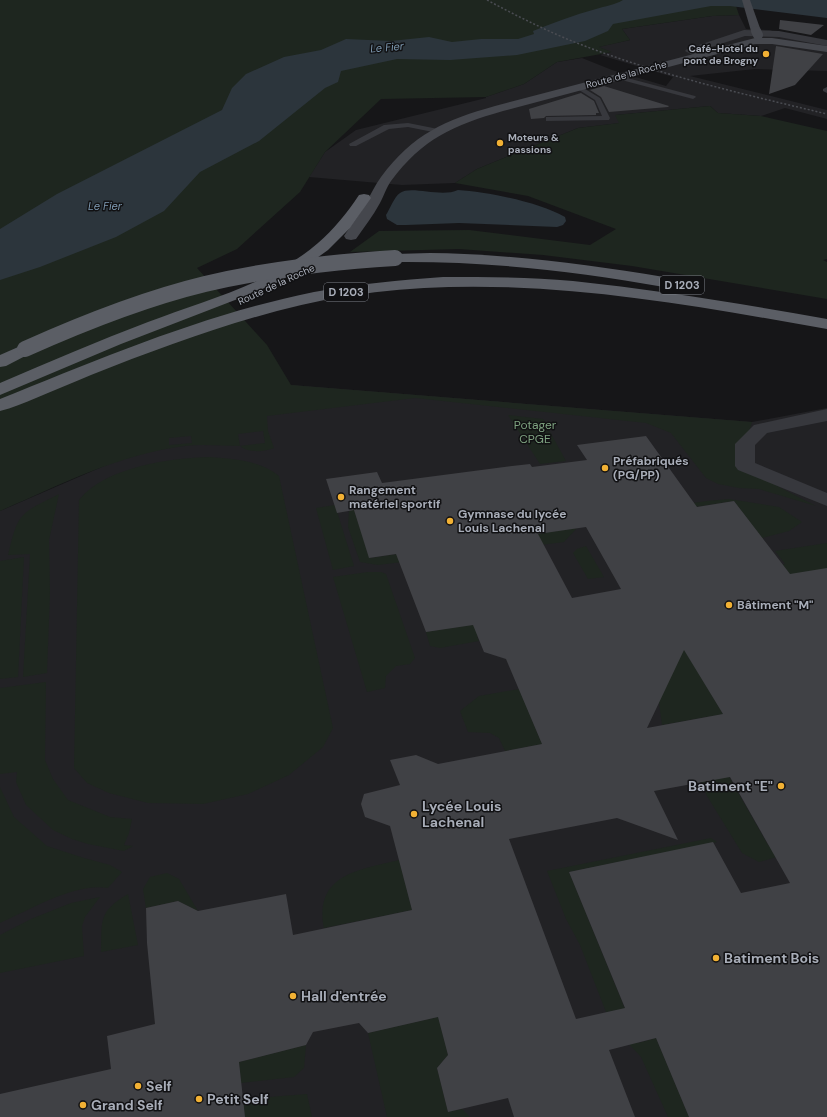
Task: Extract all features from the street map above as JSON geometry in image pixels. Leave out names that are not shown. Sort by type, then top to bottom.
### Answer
[{"type":"highway","name":"Route de la Roche","points":[[0,390],[93,349],[238,293],[294,268],[320,250],[335,237],[350,220],[364,198]]},
{"type":"highway","name":"Route de la Roche","points":[[0,404],[124,345],[245,300],[275,287],[316,265],[337,250],[351,236]]},
{"type":"highway","name":"D 1203","points":[[0,362],[67,329],[147,299],[205,283],[287,267],[351,260],[395,258],[483,258],[537,262],[640,278],[827,312]]},
{"type":"highway","name":"D 1203","points":[[0,404],[146,348],[263,309],[316,297],[371,288],[427,282],[509,281],[563,284],[661,295],[827,324]]},
{"type":"main road","points":[[746,0],[757,37]]},
{"type":"main road","name":"Route de la Roche","points":[[425,128],[445,119],[476,109],[523,97],[577,87],[700,55],[757,37],[762,42],[772,41],[827,49]]},
{"type":"main road","name":"Route de la Roche","points":[[351,236],[364,219],[385,181],[404,159],[438,130],[454,123],[486,113],[551,96],[577,87]]},
{"type":"main road","name":"D 1203","points":[[364,198],[391,158],[425,128]]},
{"type":"street","points":[[700,55],[690,51],[730,39],[744,33],[770,33],[827,43]]},
{"type":"street","points":[[798,37],[827,34]]},
{"type":"street","points":[[827,415],[761,429],[745,444],[745,466],[827,500]]},
{"type":"lane","points":[[616,77],[694,97]]},
{"type":"lane","points":[[549,119],[606,118],[598,99],[577,87]]},
{"type":"lane","points":[[354,144],[387,127],[408,125],[438,130]]},
{"type":"shaded area","points":[[739,15],[746,29],[770,30],[796,39],[827,45],[827,71],[755,69],[690,76],[827,110],[827,119],[785,108],[761,116],[718,113],[710,106],[616,115],[620,123],[578,128],[477,169],[455,183],[402,185],[309,177],[325,152],[356,130],[486,98],[524,84],[557,62],[582,58],[612,70],[666,86],[673,77],[600,55],[611,52],[598,47],[630,40],[622,29],[712,16]]},
{"type":"shaded area","name":"Lycée Louis Lachenal","points":[[291,385],[752,422],[827,408],[827,1117],[0,1117],[0,511]]},
{"type":"green space","points":[[0,0],[734,0],[739,15],[712,16],[622,29],[630,40],[599,47],[612,52],[557,62],[524,84],[486,97],[381,99],[325,152],[300,192],[237,249],[197,268],[267,345],[291,385],[752,422],[739,464],[816,506],[759,489],[739,488],[718,484],[706,478],[671,433],[646,423],[415,398],[267,416],[268,431],[274,448],[252,451],[240,446],[199,445],[161,450],[113,463],[0,511]],"holes":[[[263,431],[265,443],[240,446],[238,434]],[[191,436],[192,443],[169,445],[169,438]]]},
{"type":"green space","points":[[710,106],[718,113],[761,116],[827,131],[827,259],[823,260],[827,262],[827,299],[632,266],[543,255],[459,249],[350,252],[379,231],[469,230],[590,245],[616,229],[528,196],[455,183],[477,169],[578,128],[619,123],[615,115]]},
{"type":"green space","name":"Potager CPGE","points":[[508,415],[543,419],[566,461],[540,464]]},
{"type":"green space","points":[[210,457],[255,463],[279,476],[333,728],[323,747],[289,775],[248,794],[203,804],[148,803],[109,793],[87,783],[74,768],[79,500],[90,489],[105,480],[121,472],[139,466],[158,462]]},
{"type":"green space","points":[[59,494],[49,540],[50,592],[47,673],[23,677],[30,554],[8,555],[12,537],[23,515]]},
{"type":"green space","points":[[729,499],[779,507],[802,522],[789,531],[762,538],[734,501],[615,519],[625,537],[594,542],[617,514]]},
{"type":"green space","points":[[335,505],[354,566],[333,570],[316,508]]},
{"type":"green space","points":[[354,510],[370,558],[577,528],[564,542],[378,565],[360,562],[348,527],[349,511]]},
{"type":"green space","points":[[827,543],[827,568],[807,592],[757,570],[785,564],[775,551]]},
{"type":"green space","points":[[586,546],[604,577],[588,579],[573,553],[577,549]]},
{"type":"green space","points":[[24,557],[18,677],[0,679],[0,561]]},
{"type":"green space","points":[[368,572],[381,572],[386,574],[415,658],[410,664],[396,666],[386,676],[385,688],[367,692],[333,577]]},
{"type":"green space","points":[[491,622],[496,633],[477,636],[479,641],[440,648],[430,646],[426,632]]},
{"type":"green space","points":[[677,637],[723,714],[662,725],[658,695]]},
{"type":"green space","points":[[46,682],[45,760],[53,779],[68,800],[110,817],[132,819],[129,833],[124,845],[133,846],[124,851],[88,844],[72,839],[53,830],[26,805],[16,782],[17,772],[0,774],[0,688]]},
{"type":"green space","points":[[519,689],[542,744],[505,751],[499,738],[490,733],[468,732],[460,711],[479,696]]},
{"type":"green space","points":[[708,740],[768,845],[780,856],[759,862],[742,853],[707,796],[693,765]]},
{"type":"green space","points":[[0,787],[14,817],[47,846],[110,865],[122,872],[108,888],[95,887],[67,893],[39,904],[0,923]]},
{"type":"green space","points":[[711,838],[717,842],[569,872],[625,1009],[606,1012],[580,945],[566,919],[547,871]]},
{"type":"green space","points":[[399,860],[412,910],[324,928],[323,910],[326,896],[333,885],[355,872]]},
{"type":"green space","points":[[167,873],[179,879],[198,911],[178,901],[146,908],[143,889],[150,877]]},
{"type":"green space","points":[[128,894],[138,945],[101,952],[101,932],[104,918],[111,906]]},
{"type":"green space","points":[[100,897],[85,917],[82,926],[84,956],[0,973],[0,935],[31,919],[71,903]]},
{"type":"green space","points":[[438,1017],[448,1055],[437,1068],[448,1112],[462,1109],[470,1117],[387,1117],[368,1033]]},
{"type":"green space","points":[[631,1025],[638,1043],[656,1038],[689,1117],[668,1117],[641,1057],[628,1043]]},
{"type":"green space","points":[[306,1045],[304,1068],[294,1077],[241,1083],[239,1062]]},
{"type":"green space","points":[[307,1094],[312,1117],[245,1117],[243,1099]]},
{"type":"water","name":"Le Fier","points":[[623,0],[827,0],[827,18],[730,6],[711,6],[613,24],[608,31],[585,41],[517,55],[450,60],[397,59],[341,71],[338,82],[325,88],[259,141],[200,172],[164,211],[116,237],[40,267],[0,280],[0,229],[57,194],[222,110],[232,88],[246,74],[284,57],[321,50],[346,39],[391,41],[429,37],[452,42],[481,39],[518,39],[534,34],[533,31],[556,22]]},
{"type":"water","points":[[411,190],[443,193],[458,190],[498,195],[528,202],[565,217],[566,221],[563,225],[557,227],[459,223],[397,225],[387,219],[386,215],[394,200],[400,193]]},
{"type":"building","points":[[780,20],[824,25],[811,35],[779,29]]},
{"type":"building","points":[[776,46],[823,54],[795,85],[769,94]]},
{"type":"building","points":[[604,86],[669,106],[609,112],[601,97],[590,90]]},
{"type":"building","points":[[581,93],[594,101],[599,113],[596,113],[596,115],[546,116],[544,118],[531,119],[529,109]]},
{"type":"building","points":[[646,436],[697,507],[734,501],[790,574],[827,568],[827,1117],[689,1117],[656,1038],[609,1050],[635,1117],[514,1117],[508,1098],[448,1112],[437,1068],[448,1055],[438,1017],[368,1033],[359,1023],[313,1032],[306,1045],[239,1062],[245,1117],[0,1117],[0,1094],[111,1069],[107,1036],[155,1024],[147,943],[146,908],[178,901],[198,911],[286,894],[293,935],[412,910],[390,826],[365,817],[361,804],[364,794],[400,785],[390,760],[416,755],[438,764],[542,744],[506,659],[484,652],[473,625],[426,632],[396,554],[369,558],[354,510],[337,513],[326,479],[377,472],[382,483],[512,466],[530,464],[532,467],[587,460],[577,445]],"holes":[[[586,527],[621,589],[572,598],[538,534]],[[684,650],[723,714],[647,728]],[[730,777],[790,883],[741,893],[713,842],[569,872],[625,1008],[576,1019],[509,839],[617,818],[678,840],[654,791]]]},
{"type":"railway","points":[[487,0],[567,39],[630,62],[695,81],[827,114]]},
{"type":"place","name":"Café-Hotel du pont de Brogny","points":[[766,54]]},
{"type":"place","name":"Moteurs & passions","points":[[500,143]]},
{"type":"place","name":"Préfabriqués (PG/PP)","points":[[605,468]]},
{"type":"place","name":"Rangement matériel sportif","points":[[341,497]]},
{"type":"place","name":"Gymnase du lycée Louis Lachenal","points":[[450,521]]},
{"type":"place","name":"Bâtiment \"M\"","points":[[729,605]]},
{"type":"place","name":"Batiment \"E\"","points":[[781,786]]},
{"type":"place","name":"Lycée Louis Lachenal","points":[[414,814]]},
{"type":"place","name":"Batiment Bois","points":[[716,958]]},
{"type":"place","name":"Hall d'entrée","points":[[293,996]]},
{"type":"place","name":"Self","points":[[138,1086]]},
{"type":"place","name":"Petit Self","points":[[199,1099]]},
{"type":"place","name":"Grand Self","points":[[83,1105]]}]
